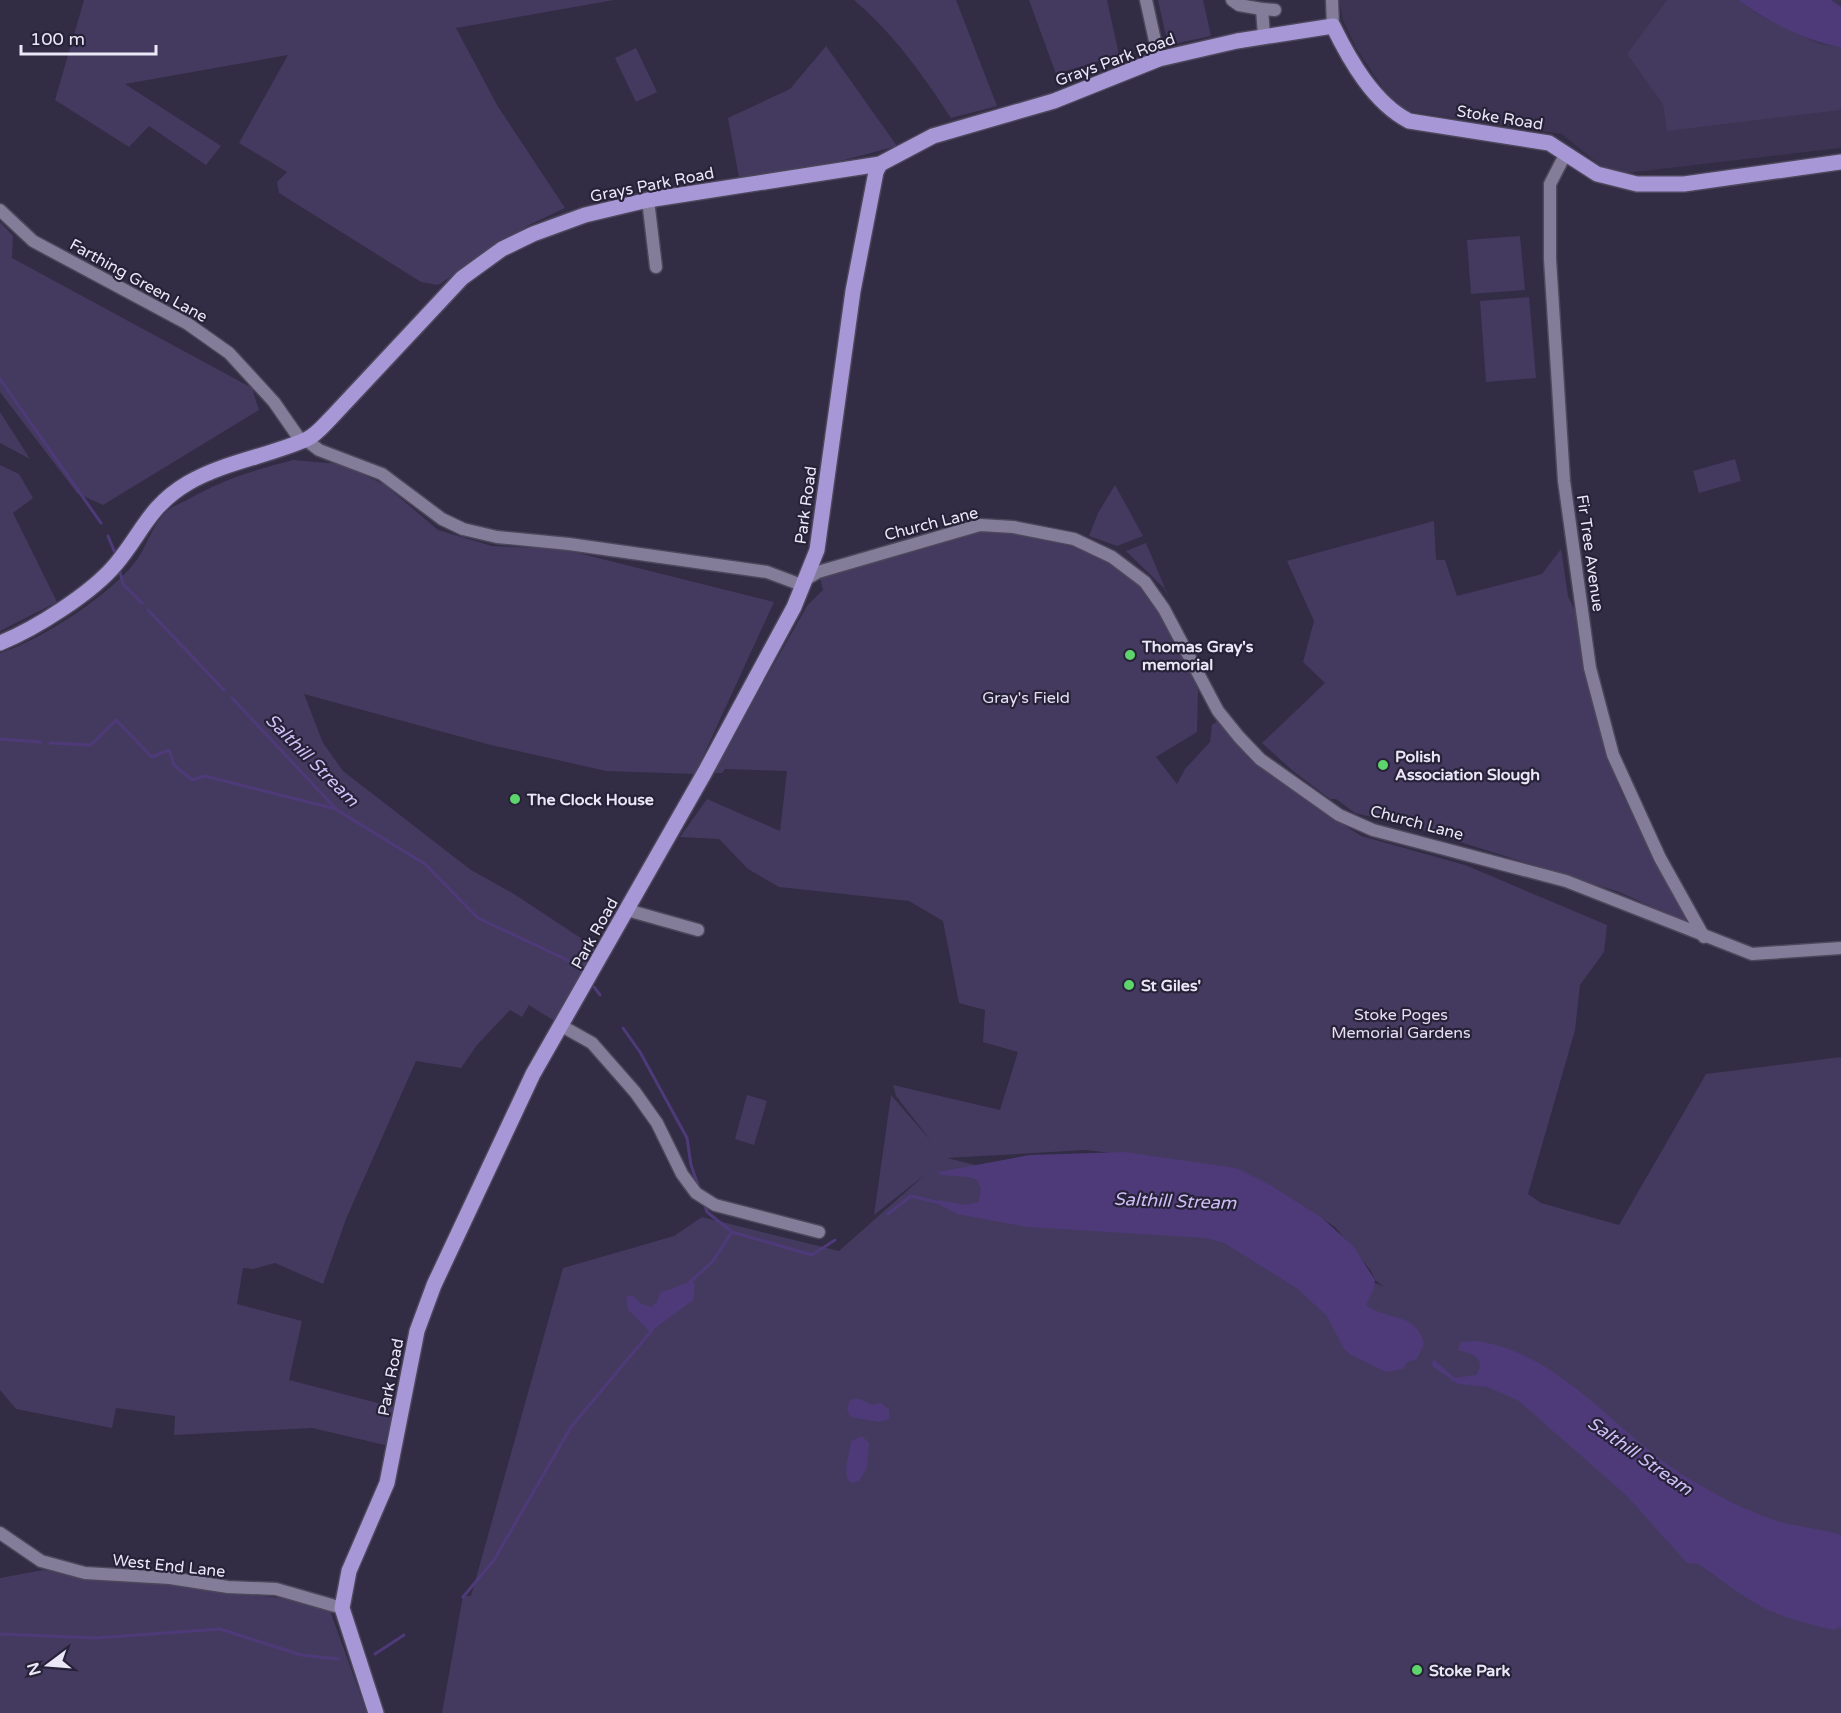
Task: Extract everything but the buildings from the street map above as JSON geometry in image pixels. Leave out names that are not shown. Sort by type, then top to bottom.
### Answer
[{"type":"main road","name":"Grays Park Road","points":[[0,643],[20,635],[55,614],[108,572],[116,565],[145,520],[171,495],[189,482],[305,440],[332,418],[462,278],[502,249],[533,234],[585,215],[648,200],[880,164],[933,136],[1054,101],[1160,60],[1264,36],[1333,26]]},
{"type":"main road","name":"Stoke Road","points":[[1333,26],[1377,96],[1390,111],[1409,121],[1549,143],[1597,174],[1637,184],[1684,184],[1752,172],[1841,162]]},
{"type":"main road","name":"Park Road","points":[[376,1713],[342,1608],[349,1570],[387,1484],[417,1331],[451,1244],[533,1074],[560,1025],[584,989],[716,752],[794,607],[806,580],[817,550],[853,291],[876,172],[880,164]]},
{"type":"street","points":[[1146,0],[1160,60]]},
{"type":"street","points":[[1232,0],[1239,5],[1275,9]]},
{"type":"street","points":[[1332,0],[1333,26]]},
{"type":"street","points":[[1262,9],[1264,36]]},
{"type":"street","name":"Fir Tree Avenue","points":[[1566,153],[1550,184],[1550,259],[1563,481],[1590,668],[1613,755],[1660,858],[1704,937]]},
{"type":"street","points":[[648,200],[656,267]]},
{"type":"street","name":"Farthing Green Lane","points":[[0,210],[33,241],[188,324],[229,353],[305,440]]},
{"type":"street","points":[[305,440],[319,450],[382,474],[442,519],[463,529],[496,537],[569,544],[767,572],[799,584],[806,580]]},
{"type":"street","name":"Church Lane","points":[[806,580],[818,572],[980,525],[1013,527],[1074,539],[1112,557],[1145,582],[1164,609],[1218,711],[1239,737],[1260,759],[1339,815],[1373,830],[1566,881],[1752,954],[1792,954],[1841,948]]},
{"type":"street","points":[[627,910],[698,930]]},
{"type":"street","points":[[560,1025],[592,1044],[635,1092],[657,1123],[682,1174],[696,1193],[715,1205],[819,1232]]},
{"type":"street","name":"West End Lane","points":[[0,1533],[41,1561],[85,1573],[170,1578],[228,1587],[276,1589],[342,1608]]},
{"type":"shaded area","points":[[1339,0],[1841,0],[1841,148],[1618,174],[1603,168],[1562,134],[1406,111],[1394,105],[1356,48],[1343,20]]},
{"type":"green space","points":[[84,0],[614,0],[456,28],[497,105],[565,208],[529,225],[438,285],[421,282],[279,193],[277,182],[287,172],[239,143],[288,55],[125,84],[221,146],[206,165],[149,126],[129,147],[55,100]]},
{"type":"green space","points":[[854,0],[956,0],[997,106],[951,118],[907,56],[869,13]]},
{"type":"green space","points":[[1029,0],[1107,0],[1119,55],[1056,74]]},
{"type":"green space","points":[[1158,0],[1203,0],[1211,36],[1168,45]]},
{"type":"green space","points":[[1667,0],[1738,0],[1757,14],[1819,44],[1841,47],[1841,110],[1667,131],[1663,104],[1627,54]]},
{"type":"green space","points":[[826,46],[897,146],[814,168],[739,177],[728,118],[790,89]]},
{"type":"green space","points":[[636,48],[657,92],[636,102],[615,58]]},
{"type":"green space","points":[[0,222],[13,236],[12,258],[252,388],[259,410],[103,505],[77,493],[0,392]]},
{"type":"green space","points":[[1520,236],[1525,290],[1471,294],[1467,240]]},
{"type":"green space","points":[[1529,297],[1536,378],[1486,382],[1480,301]]},
{"type":"green space","points":[[0,412],[30,459],[0,443]]},
{"type":"green space","points":[[1735,459],[1741,481],[1699,493],[1693,471]]},
{"type":"green space","points":[[293,460],[341,464],[385,485],[438,530],[492,546],[562,549],[774,602],[695,774],[606,771],[491,745],[304,694],[323,743],[343,771],[471,870],[514,894],[599,950],[556,1022],[529,1005],[522,1017],[510,1010],[477,1045],[461,1068],[416,1061],[346,1219],[323,1284],[275,1263],[253,1269],[243,1268],[237,1304],[302,1321],[289,1380],[397,1408],[389,1446],[312,1428],[174,1435],[175,1416],[116,1408],[112,1428],[16,1409],[0,1390],[0,653],[55,627],[112,586],[138,558],[158,522],[171,508],[225,481]]},
{"type":"green space","points":[[0,465],[19,474],[33,498],[13,513],[57,602],[0,631]]},
{"type":"green space","points":[[1115,485],[1143,536],[1117,546],[1089,536],[1098,513]]},
{"type":"green space","points":[[1434,521],[1436,560],[1445,560],[1457,596],[1542,574],[1561,549],[1568,596],[1587,636],[1604,749],[1622,794],[1689,914],[1686,922],[1619,892],[1406,825],[1355,813],[1336,799],[1330,799],[1293,771],[1262,743],[1325,683],[1303,662],[1314,621],[1287,561]]},
{"type":"green space","points":[[978,532],[1018,532],[1071,543],[1117,564],[1158,605],[1198,689],[1197,732],[1156,757],[1177,784],[1185,769],[1210,742],[1212,725],[1219,720],[1250,751],[1326,813],[1361,836],[1465,865],[1607,925],[1604,952],[1580,985],[1575,1030],[1528,1194],[1541,1203],[1619,1225],[1706,1074],[1841,1057],[1841,1713],[442,1713],[463,1596],[471,1596],[563,1268],[674,1236],[702,1217],[839,1251],[927,1173],[874,1215],[891,1095],[932,1142],[896,1096],[893,1085],[1000,1110],[1018,1052],[983,1042],[985,1010],[959,1003],[943,921],[909,901],[779,887],[748,869],[719,839],[680,837],[707,799],[780,831],[787,771],[725,769],[722,773],[712,773],[807,606],[823,590],[819,574]],"holes":[[[1086,1150],[1222,1166],[1274,1187],[1335,1227],[1371,1271],[1375,1280],[1383,1286],[1215,1224],[947,1158]]]},
{"type":"green space","points":[[1146,543],[1170,600],[1164,588],[1126,551]]},
{"type":"green space","points":[[747,1095],[767,1101],[754,1145],[735,1139]]},
{"type":"green space","points":[[43,1570],[100,1578],[168,1581],[184,1587],[279,1598],[329,1608],[367,1713],[0,1713],[0,1578]]},
{"type":"water","points":[[1738,0],[1831,0],[1841,7],[1841,47],[1814,40],[1787,29]]},
{"type":"water","points":[[1124,1152],[1236,1168],[1274,1187],[1322,1218],[1353,1246],[1375,1280],[1366,1305],[1408,1322],[1420,1334],[1424,1344],[1417,1359],[1407,1362],[1403,1369],[1386,1372],[1351,1355],[1344,1349],[1327,1316],[1298,1289],[1224,1243],[1206,1238],[1027,1227],[957,1214],[934,1202],[939,1200],[965,1205],[979,1202],[981,1188],[977,1180],[969,1177],[940,1175],[938,1172],[1030,1155]]},
{"type":"water","points":[[691,1281],[695,1284],[693,1300],[650,1332],[628,1309],[626,1297],[632,1295],[640,1303],[651,1307],[657,1302],[660,1293]]},
{"type":"water","points":[[1477,1341],[1508,1349],[1536,1362],[1563,1379],[1662,1461],[1720,1496],[1774,1520],[1841,1535],[1841,1626],[1834,1630],[1783,1616],[1748,1599],[1698,1564],[1687,1563],[1627,1496],[1519,1401],[1488,1387],[1458,1384],[1432,1366],[1433,1359],[1455,1378],[1476,1375],[1480,1365],[1477,1358],[1458,1350],[1461,1342]]},
{"type":"water","points":[[860,1399],[871,1405],[881,1403],[889,1410],[889,1419],[879,1422],[851,1417],[847,1410],[850,1400]]},
{"type":"water","points":[[862,1436],[869,1443],[867,1467],[859,1481],[851,1483],[846,1469],[851,1441]]},
{"type":"waterway","name":"Salthill Stream","points":[[0,379],[101,523]]},
{"type":"waterway","name":"Salthill Stream","points":[[108,536],[115,553]]},
{"type":"waterway","name":"Salthill Stream","points":[[120,572],[123,584],[142,603]]},
{"type":"waterway","name":"Salthill Stream","points":[[148,610],[224,690]]},
{"type":"waterway","name":"Salthill Stream","points":[[232,698],[337,810],[425,864],[478,918],[578,965],[584,973]]},
{"type":"waterway","points":[[50,743],[91,745],[116,720],[152,757],[169,750],[174,765],[192,780],[205,776],[336,809]]},
{"type":"waterway","points":[[0,739],[40,742]]},
{"type":"waterway","name":"Salthill Stream","points":[[594,987],[600,995]]},
{"type":"waterway","name":"Salthill Stream","points":[[623,1028],[640,1052],[687,1138],[691,1165],[699,1188]]},
{"type":"waterway","name":"Salthill Stream","points":[[888,1214],[911,1196],[936,1202]]},
{"type":"waterway","name":"Salthill Stream","points":[[705,1206],[707,1212],[732,1232],[812,1255],[835,1240]]},
{"type":"waterway","points":[[689,1283],[713,1261],[732,1232]]},
{"type":"waterway","points":[[463,1597],[494,1560],[571,1427],[652,1330]]},
{"type":"waterway","points":[[0,1634],[96,1638],[220,1629],[301,1655],[339,1659]]},
{"type":"waterway","points":[[375,1654],[404,1635]]},
{"type":"place","name":"Thomas Gray's memorial","points":[[1130,655]]},
{"type":"place","name":"Polish Association Slough","points":[[1383,765]]},
{"type":"place","name":"The Clock House","points":[[515,799]]},
{"type":"place","name":"St Giles'","points":[[1129,985]]},
{"type":"place","name":"Stoke Park","points":[[1417,1670]]},
{"type":"park label","name":"Gray's Field","points":[[1026,697]]},
{"type":"park label","name":"Stoke Poges Memorial Gardens","points":[[1401,1023]]}]
